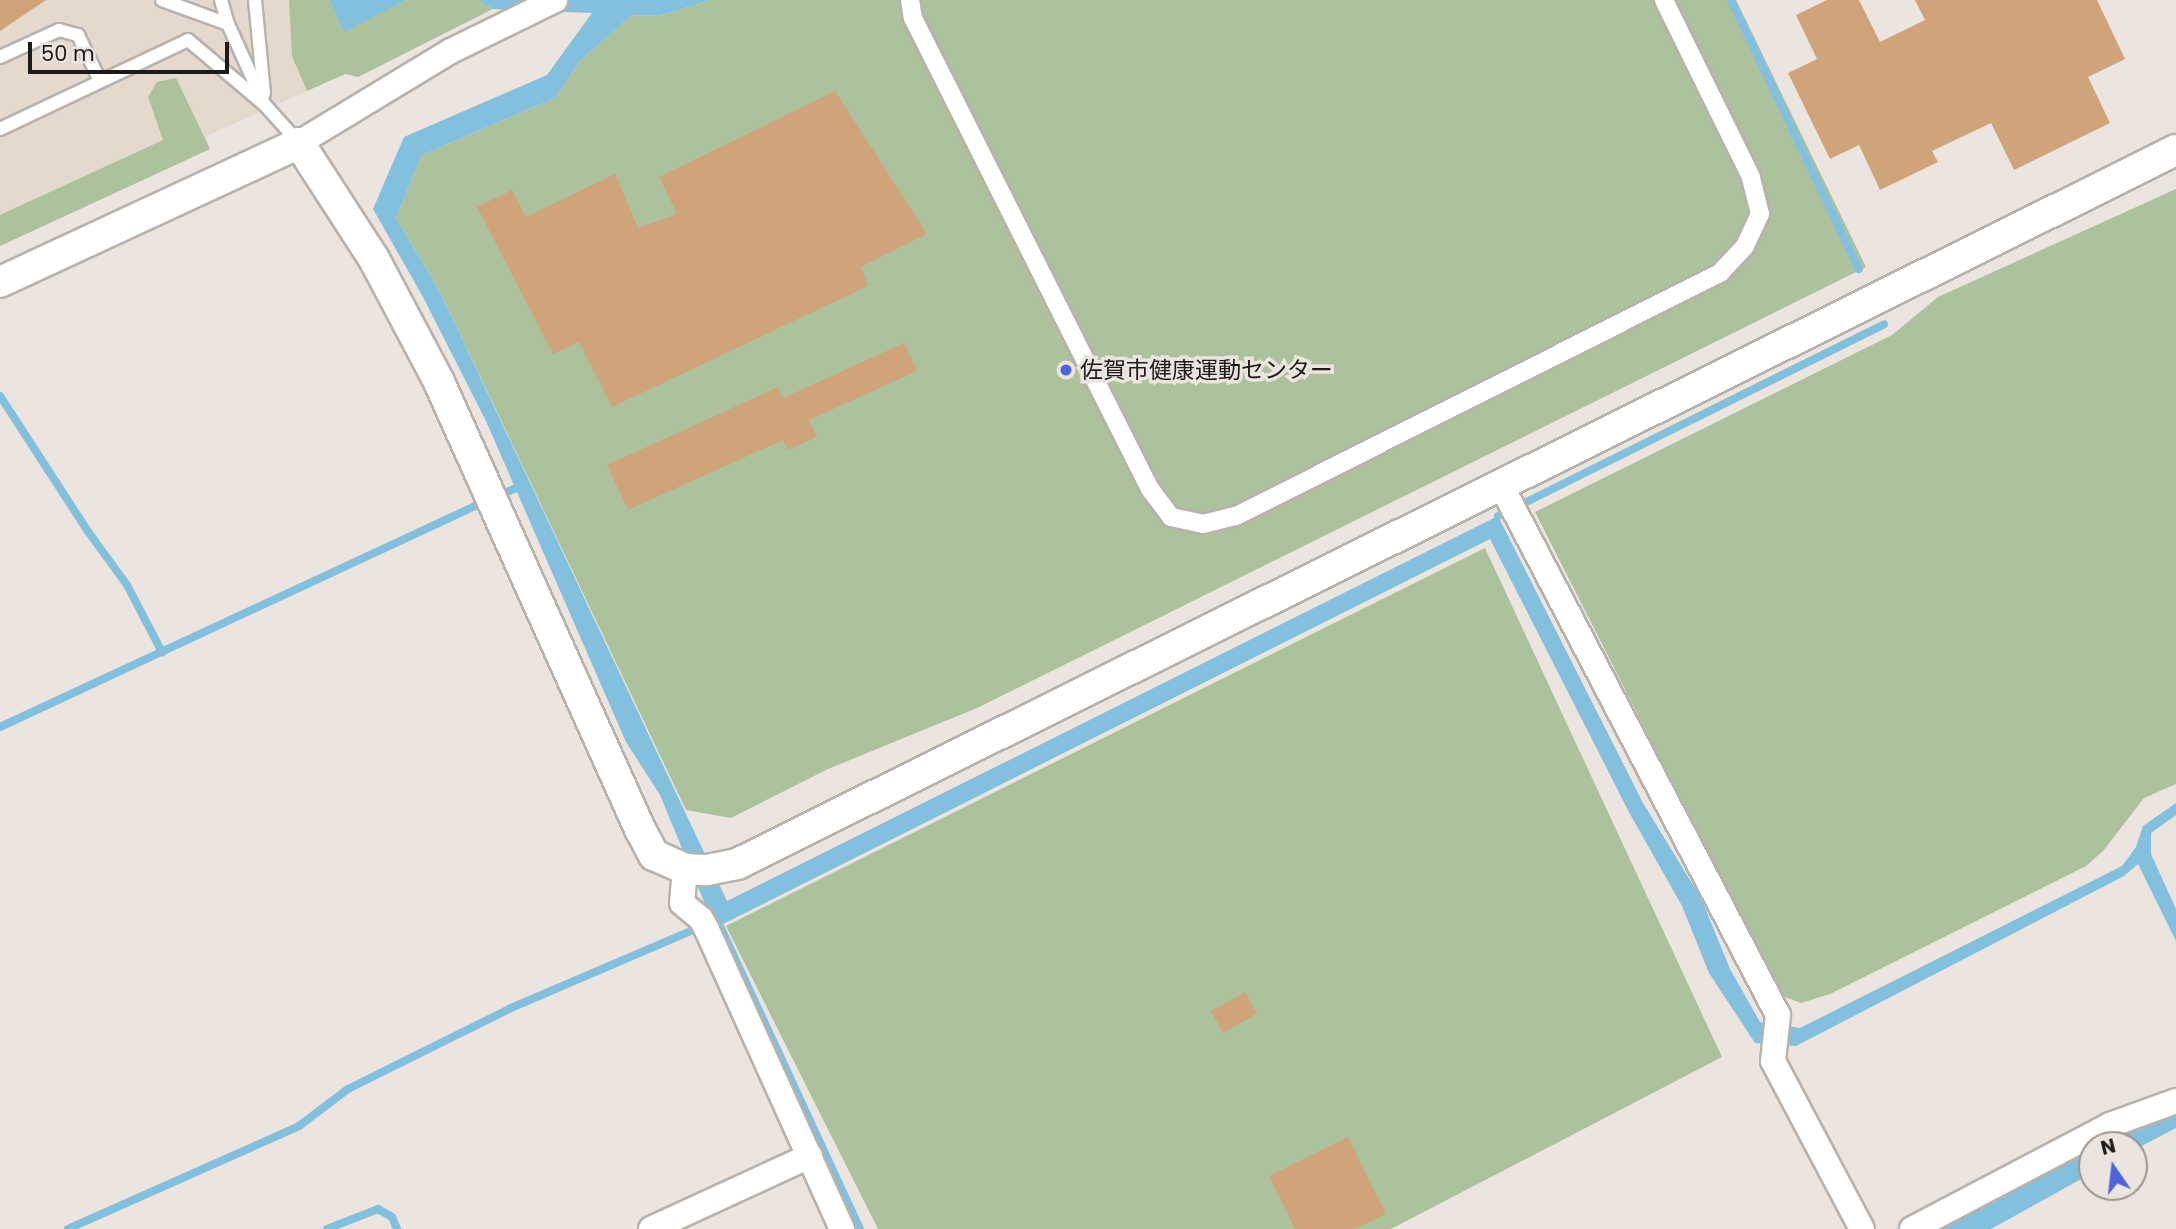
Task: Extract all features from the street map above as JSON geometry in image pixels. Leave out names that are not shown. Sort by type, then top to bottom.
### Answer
[{"type":"street","points":[[910,0],[913,18],[1150,489],[1171,517],[1203,524],[1236,516],[1720,273],[1745,246],[1760,214],[1751,177],[1664,0]]},
{"type":"street","points":[[0,282],[299,144],[451,51],[545,5]]},
{"type":"street","points":[[299,144],[373,259],[439,382],[640,829],[654,855],[685,869],[737,864],[1509,500],[2176,150]]},
{"type":"street","points":[[1509,500],[1778,1015],[1773,1061],[1862,1229]]},
{"type":"street","points":[[685,869],[682,903],[704,925],[842,1229]]},
{"type":"street","points":[[1912,1229],[2110,1125],[2176,1101]]},
{"type":"street","points":[[651,1229],[810,1156]]},
{"type":"lane","points":[[162,0],[228,24]]},
{"type":"lane","points":[[221,0],[228,24],[265,105]]},
{"type":"lane","points":[[255,0],[265,105]]},
{"type":"lane","points":[[0,57],[59,30],[78,35],[100,81]]},
{"type":"lane","points":[[0,129],[188,40],[265,105],[299,144]]},
{"type":"shaded area","points":[[0,0],[311,0],[345,74],[206,136],[210,149],[0,246]]},
{"type":"green space","points":[[289,0],[329,0],[344,31],[407,0],[477,0],[493,9],[358,77],[345,74],[307,91],[292,56]]},
{"type":"green space","name":"佐賀市健康運動センター","points":[[711,0],[1736,0],[1866,267],[977,708],[828,769],[731,818],[686,810],[441,294],[396,218],[422,155],[555,98],[580,61],[632,15],[659,16]]},
{"type":"green space","points":[[176,78],[210,149],[0,246],[0,215],[163,140],[148,97],[157,82]]},
{"type":"green space","points":[[2176,189],[2176,784],[2144,798],[2103,851],[2086,866],[1830,994],[1801,1003],[1780,995],[1535,512],[1892,335],[1938,297]]},
{"type":"green space","points":[[1485,548],[1722,1057],[1391,1229],[878,1229],[726,926]]},
{"type":"water","points":[[329,0],[407,0],[344,32]]},
{"type":"water","points":[[477,0],[711,0],[659,16],[632,15],[580,61],[555,98],[422,155],[396,218],[441,294],[727,901],[1498,516],[1643,803],[1701,898],[1730,969],[1760,1022],[1800,1028],[2122,866],[2136,847],[2143,826],[2176,803],[2176,815],[2151,833],[2151,854],[2176,909],[2176,941],[2138,864],[2124,876],[1796,1046],[1755,1043],[1709,973],[1682,906],[1630,814],[1490,539],[715,928],[660,795],[626,742],[486,421],[423,297],[373,209],[404,137],[547,75],[592,13],[493,9]]},
{"type":"water","points":[[2176,1114],[2176,1128],[2148,1143],[2148,1131],[2132,1131]]},
{"type":"water","points":[[2078,1155],[2078,1181],[1991,1229],[1941,1229]]},
{"type":"building","points":[[0,0],[46,0],[0,31]]},
{"type":"building","points":[[1827,0],[1859,0],[1880,42],[1925,20],[1915,0],[2097,0],[2125,59],[2088,77],[2110,123],[2014,170],[1991,123],[1932,151],[1938,162],[1880,190],[1859,145],[1830,159],[1788,73],[1817,59],[1796,15]]},
{"type":"building","points":[[835,91],[927,234],[861,267],[868,286],[612,407],[579,342],[553,354],[477,207],[512,190],[526,217],[615,174],[638,228],[677,214],[659,177]]},
{"type":"building","points":[[904,343],[917,371],[809,420],[817,437],[788,450],[783,440],[628,510],[607,465],[778,387],[783,398]]},
{"type":"building","points":[[1245,992],[1257,1014],[1223,1033],[1211,1011]]},
{"type":"building","points":[[1348,1137],[1386,1214],[1355,1229],[1295,1229],[1269,1176]]},
{"type":"waterway","points":[[1731,0],[1859,269]]},
{"type":"waterway","points":[[1498,516],[1884,324]]},
{"type":"waterway","points":[[0,396],[87,530],[127,585],[162,652]]},
{"type":"waterway","points":[[498,496],[523,485]]},
{"type":"waterway","points":[[0,727],[486,501]]},
{"type":"waterway","points":[[68,1229],[299,1126],[348,1089],[511,1008],[702,926]]},
{"type":"waterway","points":[[720,926],[860,1229]]},
{"type":"waterway","points":[[327,1229],[378,1209],[392,1217],[397,1229]]},
{"type":"place","name":"佐賀市健康運動センター","points":[[1066,370]]}]
